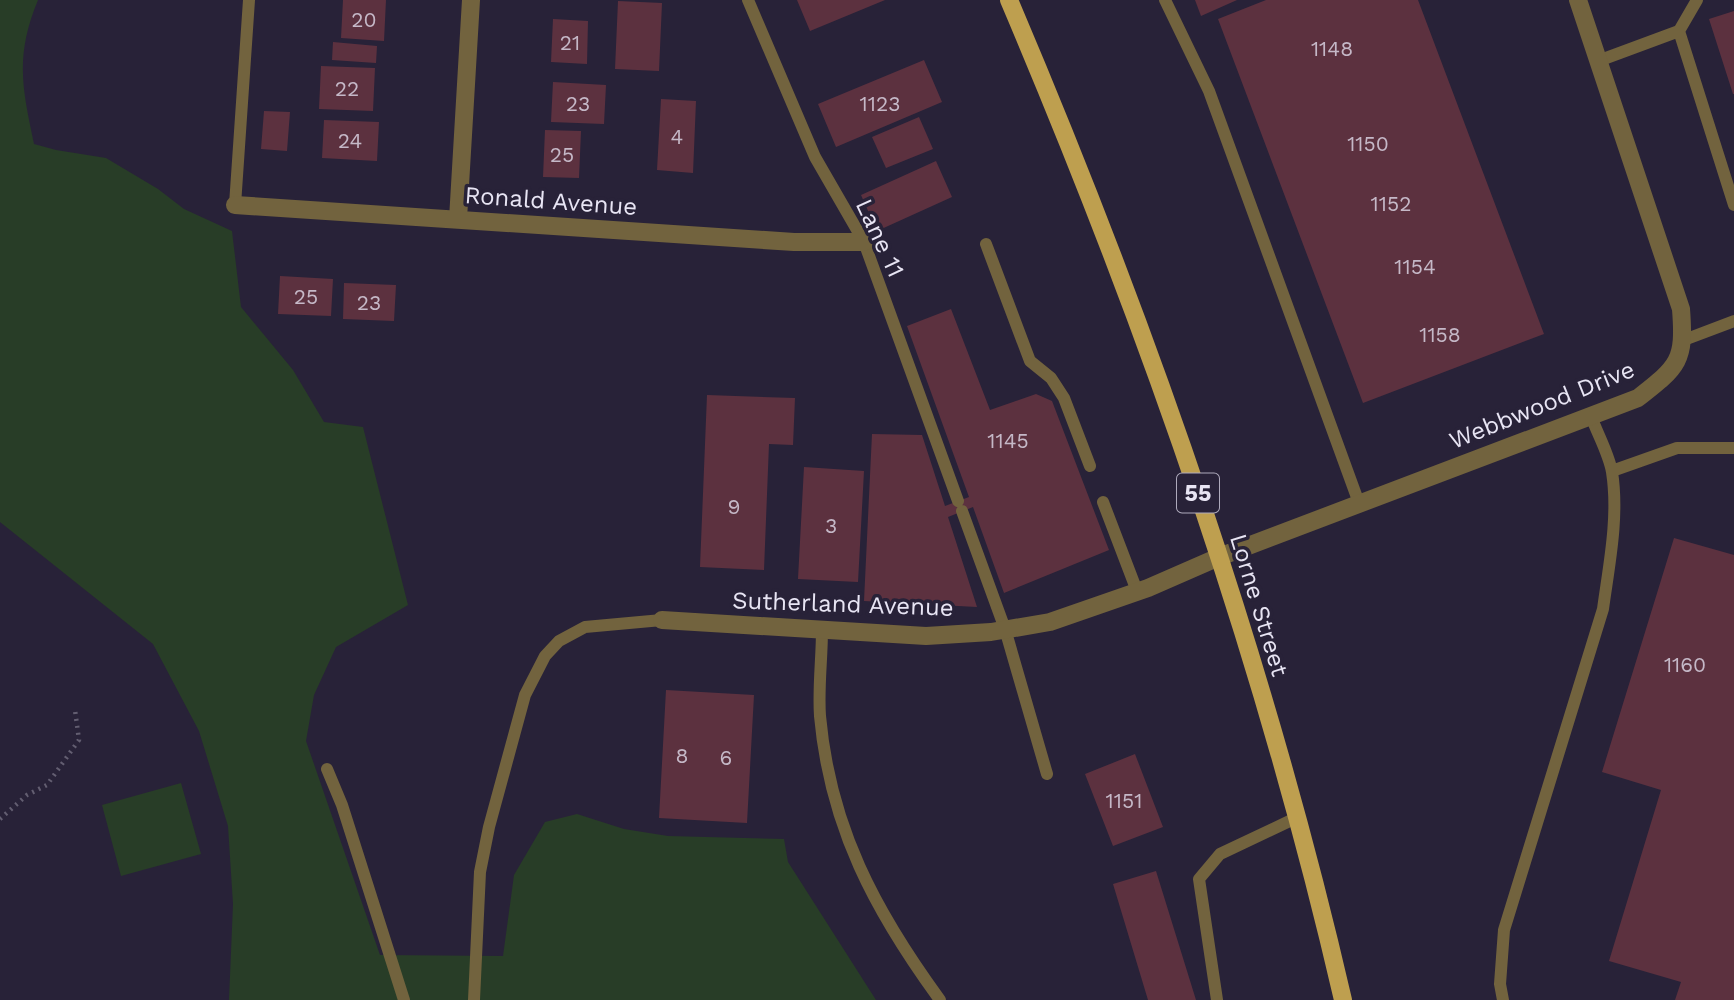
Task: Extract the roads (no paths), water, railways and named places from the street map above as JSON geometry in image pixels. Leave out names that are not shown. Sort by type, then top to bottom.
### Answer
[{"type":"main road","name":"Lorne Street","points":[[1009,0],[1162,384],[1219,557],[1298,817],[1343,1000]]},
{"type":"street","points":[[458,219],[471,0]]},
{"type":"street","points":[[1578,0],[1681,309],[1684,340]]},
{"type":"street","name":"Ronald Avenue","points":[[235,205],[794,242],[864,242]]},
{"type":"street","name":"Webbwood Drive","points":[[1219,557],[1638,398],[1663,379],[1679,360],[1684,340]]},
{"type":"street","name":"Sutherland Avenue","points":[[662,620],[926,636],[1005,629],[1050,622],[1137,591],[1219,557]]},
{"type":"lane","points":[[235,205],[250,0]]},
{"type":"lane","name":"Lane 11","points":[[748,0],[815,157],[864,242],[1005,629],[1047,774]]},
{"type":"lane","points":[[1165,0],[1209,91],[1359,503]]},
{"type":"lane","points":[[1598,61],[1679,31],[1697,0]]},
{"type":"lane","points":[[1679,31],[1734,205]]},
{"type":"lane","points":[[986,244],[1030,361],[1051,378],[1064,398],[1090,466]]},
{"type":"lane","points":[[1684,340],[1734,321]]},
{"type":"lane","points":[[1503,1000],[1500,984],[1504,930],[1603,609],[1614,519],[1612,471],[1591,416]]},
{"type":"lane","points":[[1612,471],[1677,448],[1734,448]]},
{"type":"lane","points":[[1103,502],[1137,591]]},
{"type":"lane","points":[[474,1000],[480,872],[489,827],[526,695],[545,656],[559,641],[585,627],[662,620]]},
{"type":"lane","points":[[822,630],[820,713],[827,768],[844,834],[874,899],[940,1000]]},
{"type":"lane","points":[[327,769],[342,805],[404,1000]]},
{"type":"lane","points":[[1217,1000],[1199,879],[1220,855],[1298,817]]}]
